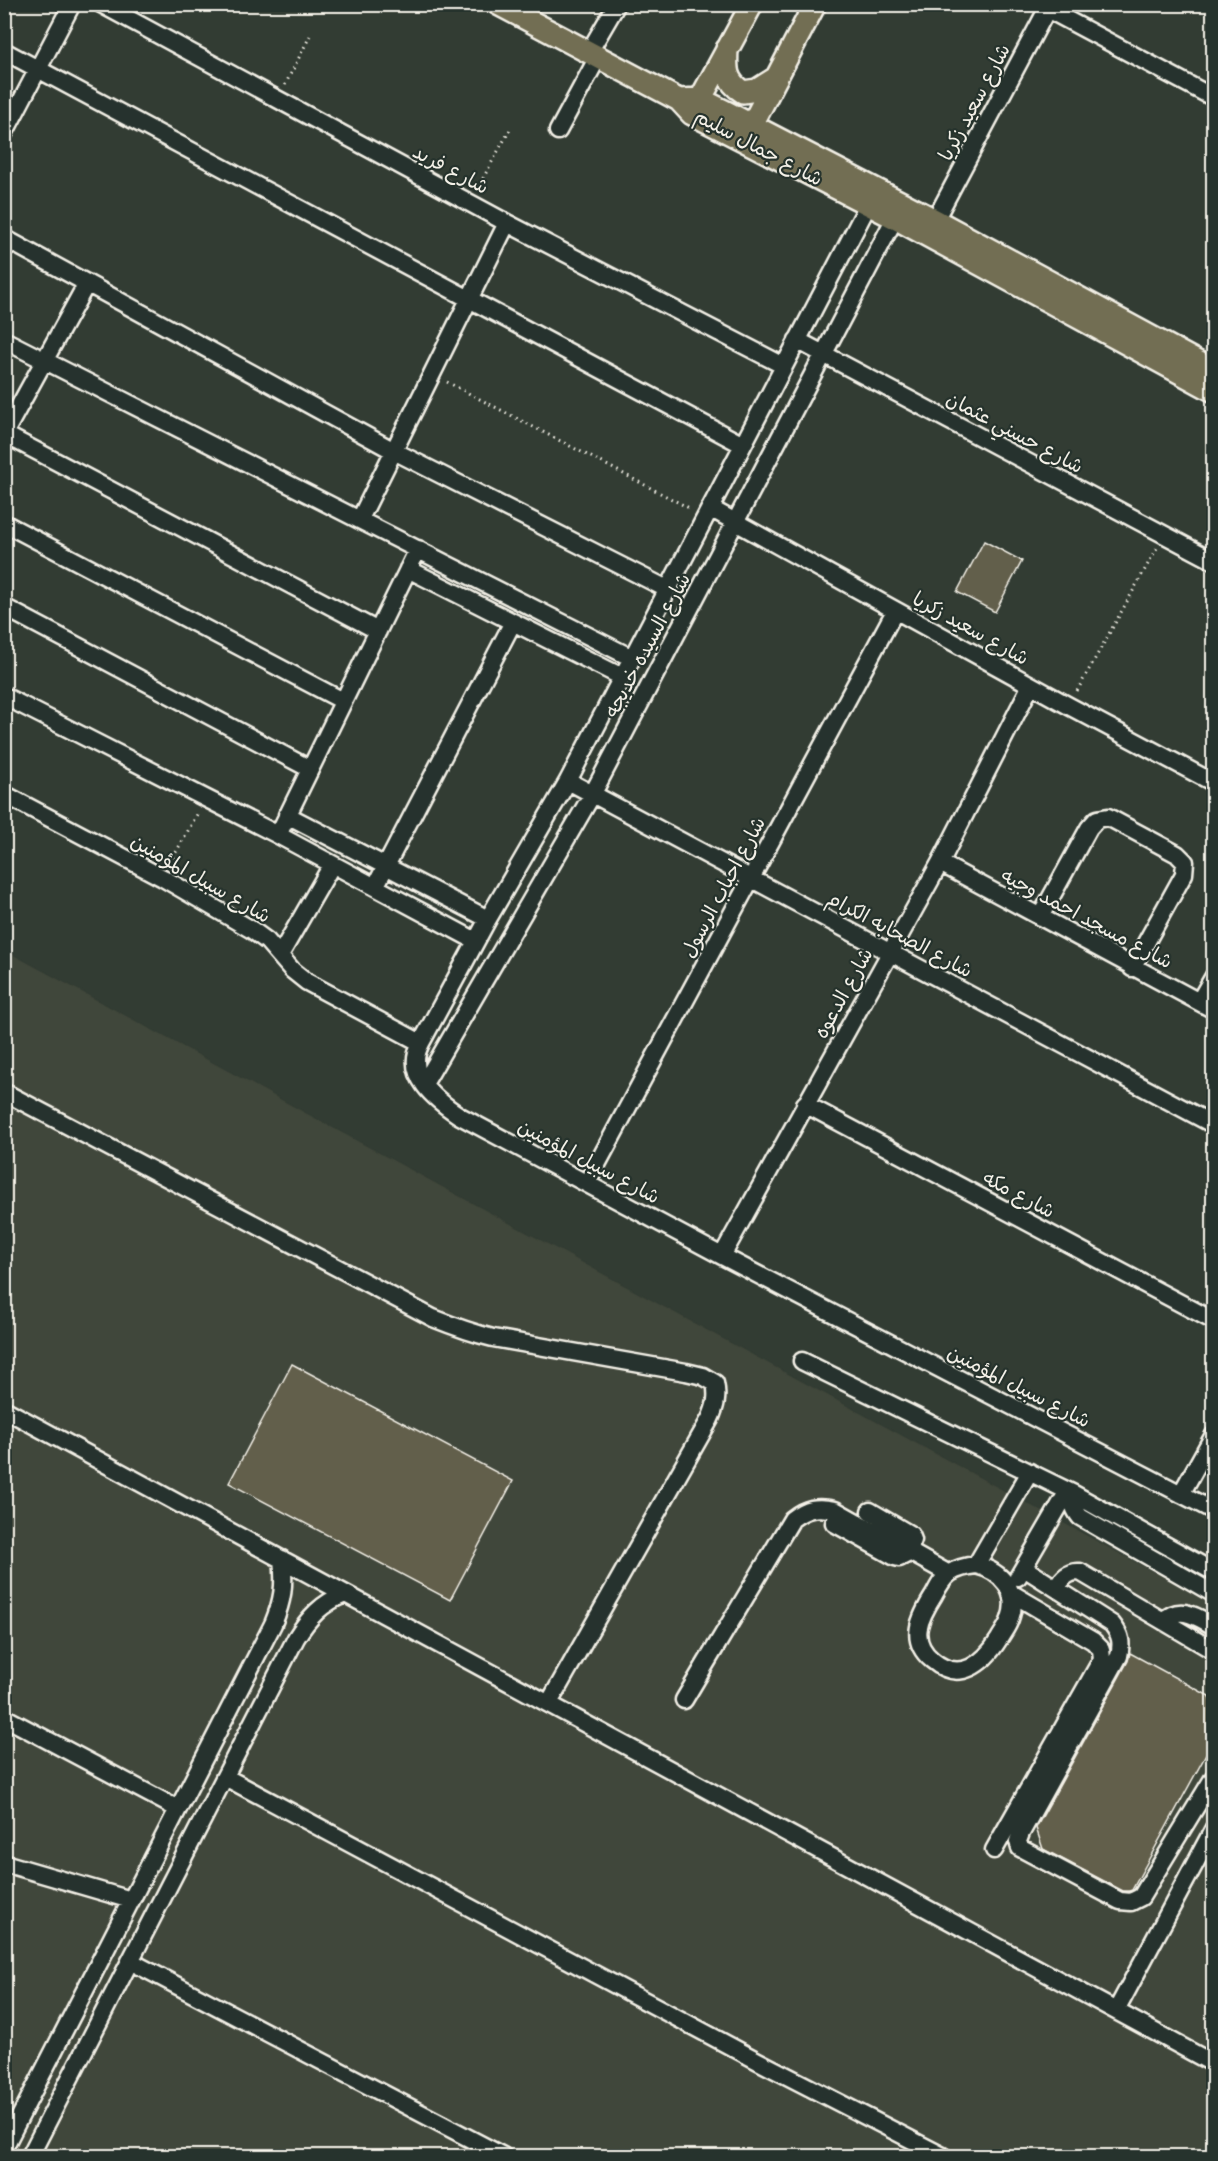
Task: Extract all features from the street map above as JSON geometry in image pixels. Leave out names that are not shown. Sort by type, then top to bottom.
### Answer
[{"type":"main road","name":"شارع جمال سليم","points":[[498,4],[748,133],[935,220],[1214,371]]},
{"type":"main road","points":[[690,104],[727,49],[752,4]]},
{"type":"main road","points":[[748,133],[815,4]]},
{"type":"main road","points":[[727,49],[726,72],[729,80],[743,92],[757,90],[776,78]]},
{"type":"main road","name":"شارع جمال سليم","points":[[748,133],[868,205],[1214,391]]},
{"type":"street","points":[[4,134],[72,4]]},
{"type":"street","name":"شارع فريد","points":[[101,4],[507,223],[784,366]]},
{"type":"street","points":[[558,131],[617,4]]},
{"type":"street","points":[[1048,7],[1214,98]]},
{"type":"street","name":"شارع سعيد زكريا","points":[[935,220],[1048,7]]},
{"type":"street","points":[[4,51],[743,445]]},
{"type":"street","name":"شارع السيده خديجه","points":[[421,1043],[488,919],[568,781],[868,205]]},
{"type":"street","name":"شارع السيده خديجه","points":[[424,1084],[592,795],[895,218]]},
{"type":"street","points":[[360,519],[507,223]]},
{"type":"street","points":[[4,238],[394,451],[667,589]]},
{"type":"street","points":[[87,284],[4,434],[378,631]]},
{"type":"street","points":[[4,340],[632,658]]},
{"type":"street","name":"شارع حسني عثمان","points":[[797,340],[1214,561]]},
{"type":"street","name":"شارع سعيد زكريا","points":[[708,512],[735,522],[1214,783]]},
{"type":"street","points":[[4,523],[343,701]]},
{"type":"street","points":[[278,835],[418,549]]},
{"type":"street","points":[[408,569],[622,676]]},
{"type":"street","points":[[4,607],[310,769]]},
{"type":"street","name":"شارع احباب الرسول","points":[[587,1182],[896,611]]},
{"type":"street","points":[[375,887],[513,622]]},
{"type":"street","name":"شارع الدعوه","points":[[722,1256],[940,863],[1031,685]]},
{"type":"street","points":[[4,696],[278,835],[476,941]]},
{"type":"street","name":"شارع الصحابه الكرام","points":[[568,781],[1214,1125]]},
{"type":"street","name":"شارع سبيل المؤمنين","points":[[4,794],[162,878],[252,930],[267,941],[292,970],[307,982],[421,1043],[414,1059],[419,1077],[432,1095],[460,1116],[722,1256],[1214,1511]]},
{"type":"street","points":[[287,815],[488,919]]},
{"type":"street","points":[[1040,917],[1089,828],[1097,819],[1108,817],[1177,854],[1185,862],[1184,874],[1132,968]]},
{"type":"street","name":"شارع مسجد احمد وجيه","points":[[940,863],[1206,1006]]},
{"type":"street","points":[[280,955],[332,865]]},
{"type":"street","points":[[1206,1006],[1214,976]]},
{"type":"street","points":[[4,1092],[455,1327],[494,1338],[694,1374],[715,1383],[717,1393],[715,1408],[710,1419],[549,1703]]},
{"type":"street","name":"شارع مكه","points":[[805,1104],[1214,1321]]},
{"type":"street","points":[[802,1361],[1030,1472],[1214,1572]]},
{"type":"street","points":[[4,1409],[1214,2064]]},
{"type":"street","points":[[1181,1494],[1214,1435]]},
{"type":"street","points":[[976,1565],[1030,1472]]},
{"type":"street","points":[[1010,1592],[1071,1493]]},
{"type":"street","points":[[1071,1493],[1075,1511],[1080,1517],[1214,1594]]},
{"type":"street","points":[[684,1700],[792,1519],[804,1510],[820,1507],[835,1510],[949,1574]]},
{"type":"street","points":[[834,1523],[895,1557],[903,1557],[909,1551],[913,1540],[911,1535],[870,1511]]},
{"type":"street","points":[[4,2148],[11,2118],[131,1900],[273,1624],[282,1601],[284,1580],[282,1559]]},
{"type":"street","points":[[976,1565],[994,1571],[1001,1577],[1010,1592],[1012,1612],[1010,1621],[983,1660],[965,1670],[944,1668],[927,1655],[918,1636],[921,1615],[949,1574],[966,1566],[976,1565]]},
{"type":"street","points":[[1024,1568],[1112,1624],[1121,1638],[1121,1647],[1119,1656],[1021,1833],[1018,1841],[1020,1848],[1120,1901],[1131,1902],[1141,1896],[1214,1777]]},
{"type":"street","points":[[1056,1588],[1067,1574],[1073,1571],[1080,1572],[1214,1651]]},
{"type":"street","points":[[994,1850],[1102,1659],[1101,1649],[1093,1641],[1010,1592]]},
{"type":"street","points":[[30,2157],[304,1624],[322,1605],[345,1594]]},
{"type":"street","points":[[1163,1621],[1172,1614],[1184,1612],[1209,1632]]},
{"type":"street","points":[[4,1717],[177,1809]]},
{"type":"street","points":[[225,1777],[943,2157]]},
{"type":"street","points":[[1116,2011],[1214,1828]]},
{"type":"street","points":[[4,1863],[131,1900]]},
{"type":"street","points":[[130,1961],[503,2157]]},
{"type":"path","points":[[277,99],[310,36]]},
{"type":"path","points":[[469,202],[511,128]]},
{"type":"path","points":[[432,375],[708,512]]},
{"type":"path","points":[[1069,706],[1164,535]]},
{"type":"path","points":[[162,878],[206,799]]},
{"type":"shaded area","points":[[4,950],[1213,1604],[1213,2156],[5,2156]]},
{"type":"building","points":[[984,541],[1022,561],[995,612],[957,592]]},
{"type":"building","points":[[292,1364],[513,1481],[450,1600],[229,1483]]},
{"type":"building","points":[[1130,1653],[1209,1696],[1214,1714],[1214,1740],[1132,1890],[1123,1891],[1043,1849],[1036,1828],[1128,1661]]}]
